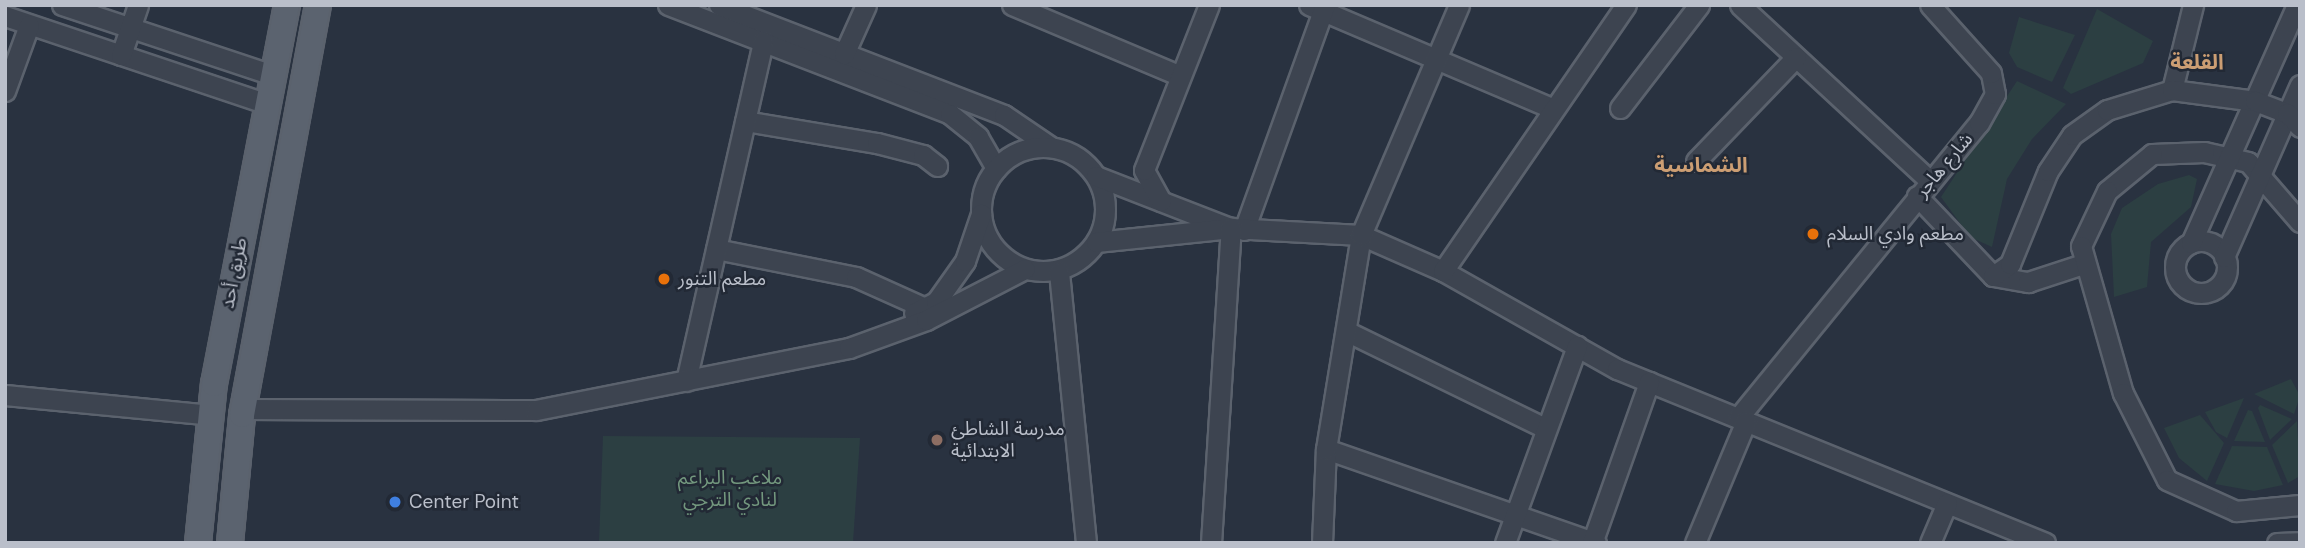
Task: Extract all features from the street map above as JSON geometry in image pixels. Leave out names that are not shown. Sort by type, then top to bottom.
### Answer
[{"type":"main road","name":"طريق أحد","points":[[198,543],[211,415],[287,5]]},
{"type":"main road","name":"طريق أحد","points":[[230,543],[243,409],[318,5]]},
{"type":"street","points":[[62,5],[273,75]]},
{"type":"street","points":[[121,55],[133,29],[138,5]]},
{"type":"street","points":[[668,5],[950,114],[978,137],[996,168]]},
{"type":"street","points":[[719,5],[1004,115],[1051,147],[1083,161],[1096,176],[1106,210],[1096,243]]},
{"type":"street","points":[[844,54],[866,5]]},
{"type":"street","points":[[1012,5],[1039,10],[1181,76]]},
{"type":"street","points":[[1161,201],[1144,170],[1209,5]]},
{"type":"street","points":[[1322,543],[1326,449],[1361,235],[1460,5]]},
{"type":"street","points":[[1443,271],[1552,108],[1626,5]]},
{"type":"street","points":[[1619,108],[1699,5]]},
{"type":"street","points":[[1740,5],[1796,57],[1924,189],[1993,276],[2028,282],[2082,264]]},
{"type":"street","name":"شارع هاجر","points":[[1695,543],[1742,420],[1924,189],[1995,94],[1991,73],[1930,5]]},
{"type":"street","points":[[2172,90],[2193,5]]},
{"type":"street","points":[[2297,5],[2191,243],[2174,269],[2191,293],[2208,294],[2222,285],[2224,257],[2261,172],[2293,120],[2300,85]]},
{"type":"street","points":[[1211,543],[1238,229],[1319,7],[1552,108]]},
{"type":"street","points":[[5,16],[268,104]]},
{"type":"street","points":[[5,91],[29,24]]},
{"type":"street","points":[[686,381],[763,41]]},
{"type":"street","points":[[1696,161],[1796,57]]},
{"type":"street","points":[[1993,276],[2010,264],[2048,171],[2072,135],[2107,110],[2172,90],[2255,101],[2293,120]]},
{"type":"street","points":[[745,121],[877,143],[923,155],[937,166]]},
{"type":"street","points":[[849,348],[925,308],[965,261],[981,214],[984,188],[996,168],[1020,151],[1051,147]]},
{"type":"street","points":[[2296,208],[2261,172],[2230,158],[2204,152],[2152,154],[2107,191],[2092,213],[2081,246],[2082,264],[2123,393],[2168,480],[2236,511],[2300,505]]},
{"type":"street","points":[[1096,176],[1238,229]]},
{"type":"street","points":[[981,214],[990,243],[1025,269],[1059,272],[1096,243],[1238,229],[1361,235],[1443,271],[1577,346],[1649,382],[2045,543]]},
{"type":"street","points":[[2191,243],[2213,243],[2224,257]]},
{"type":"street","points":[[716,250],[856,277],[925,308]]},
{"type":"street","points":[[243,409],[536,410],[849,348],[926,320],[1025,269]]},
{"type":"street","points":[[1059,272],[1086,543]]},
{"type":"street","points":[[1346,331],[1543,427]]},
{"type":"street","points":[[1505,543],[1543,427],[1577,346]]},
{"type":"street","points":[[1326,449],[1593,542],[1649,382]]},
{"type":"street","points":[[5,395],[211,415]]},
{"type":"street","points":[[1930,543],[1947,503]]},
{"type":"street","points":[[2277,543],[2300,542]]},
{"type":"green space","points":[[2097,9],[2153,41],[2143,63],[2071,94],[2063,88]]},
{"type":"green space","points":[[2019,17],[2075,35],[2052,82],[2017,67],[2009,53]]},
{"type":"green space","points":[[2017,81],[2066,104],[2032,139],[2007,179],[1992,247],[1970,237],[1941,197]]},
{"type":"green space","points":[[2189,175],[2197,179],[2191,207],[2151,242],[2147,287],[2114,297],[2111,234],[2122,208],[2158,184]]},
{"type":"green space","points":[[2291,379],[2300,396],[2294,414],[2254,394]]},
{"type":"green space","points":[[2244,398],[2227,438],[2216,432],[2205,412]]},
{"type":"green space","points":[[2260,405],[2292,419],[2270,440],[2258,408]]},
{"type":"green space","points":[[2248,410],[2252,411],[2265,442],[2234,441]]},
{"type":"green space","points":[[2200,415],[2224,443],[2207,481],[2179,458],[2164,428]]},
{"type":"green space","points":[[2297,421],[2300,476],[2288,483],[2272,445]]},
{"type":"green space","name":"ملاعب البراعم لنادي الترجي","points":[[603,436],[860,438],[853,543],[599,543]]},
{"type":"green space","points":[[2232,446],[2267,447],[2283,485],[2254,491],[2215,484]]},
{"type":"place","name":"مطعم وادي السلام","points":[[1813,234]]},
{"type":"place","name":"مطعم التنور","points":[[664,279]]},
{"type":"place","name":"مدرسة الشاطئ الابتدائية","points":[[937,440]]},
{"type":"place","name":"Center Point","points":[[395,502]]},
{"type":"district","name":"القلعة","points":[[2197,62]]},
{"type":"district","name":"الشماسية","points":[[1701,165]]}]
